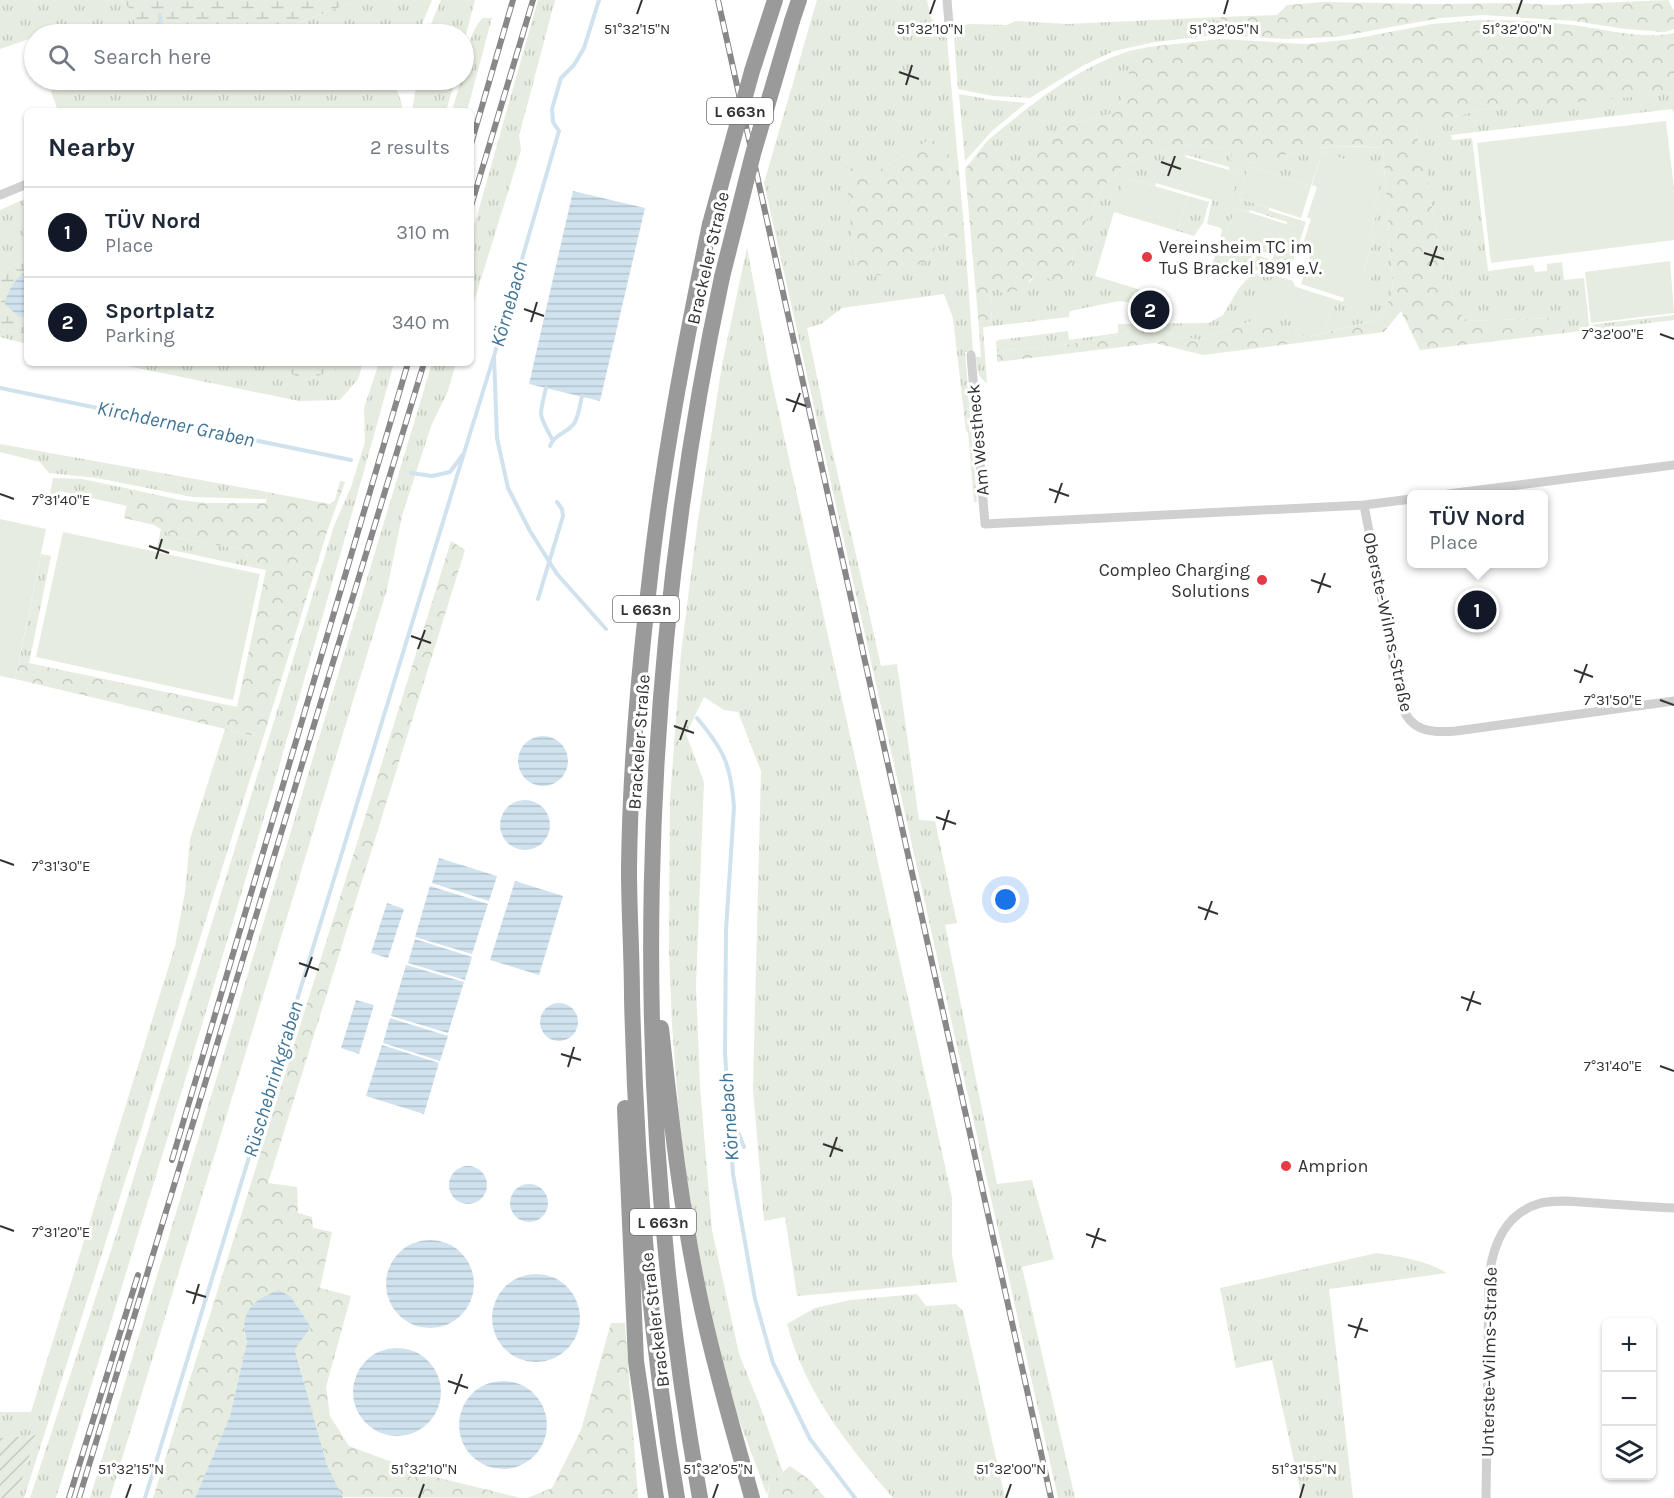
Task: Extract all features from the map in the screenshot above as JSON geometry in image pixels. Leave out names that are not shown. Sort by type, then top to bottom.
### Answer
[{"type":"highway","name":"Brackeler Straße","points":[[677,1498],[660,1382],[642,1210],[636,1111],[629,869],[638,696],[661,490],[678,383],[710,224],[752,71],[775,0]]},
{"type":"highway","name":"Brackeler Straße","points":[[700,1498],[680,1376],[663,1219],[652,1056],[655,779],[673,574],[694,424],[722,277],[753,154],[799,0]]},
{"type":"highway","points":[[652,944],[671,1124],[690,1250],[710,1346],[752,1498]]},
{"type":"highway","points":[[632,998],[624,1048],[628,1206],[636,1362],[654,1493]]},
{"type":"street","points":[[947,0],[949,24]]},
{"type":"street","points":[[0,195],[24,184]]},
{"type":"street","name":"Am Westheck","points":[[972,355],[985,524],[1364,505]]},
{"type":"street","points":[[1486,490],[1674,465]]},
{"type":"street","points":[[1364,505],[1407,500]]},
{"type":"street","name":"Oberste-Wilms-Straße","points":[[1364,505],[1402,706],[1410,722],[1419,728],[1439,732],[1456,731],[1674,701]]},
{"type":"street","name":"Unterste-Wilms-Straße","points":[[1486,1498],[1489,1277],[1491,1259],[1502,1230],[1526,1210],[1540,1203],[1560,1201],[1674,1208]]},
{"type":"green space","points":[[0,0],[121,0],[129,8],[136,24],[24,24],[24,41],[0,49]]},
{"type":"green space","points":[[121,0],[357,0],[297,24],[136,24],[129,8]]},
{"type":"green space","points":[[357,0],[432,0],[422,24],[297,24]]},
{"type":"green space","points":[[441,0],[475,0],[469,24],[431,24]]},
{"type":"green space","points":[[538,0],[555,0],[519,136],[521,150],[474,301],[474,226]]},
{"type":"green space","points":[[817,0],[927,0],[931,18],[944,30],[947,39],[961,194],[951,185],[949,149],[931,139],[872,174],[925,262],[945,235],[965,240],[973,351],[965,352],[977,502],[974,502],[968,432],[966,431],[953,318],[944,294],[842,308],[821,324],[807,328],[881,666],[897,664],[919,820],[935,821],[957,923],[945,925],[997,1184],[1032,1180],[1054,1259],[1022,1267],[1075,1498],[1058,1498],[764,183]]},
{"type":"green space","points":[[1668,0],[1674,11],[1674,29],[1665,32],[1625,29],[1574,21],[1483,15],[1441,18],[1336,37],[1284,39],[1239,36],[1219,17],[1277,15],[1287,5],[1324,2],[1550,5]]},
{"type":"green space","points":[[1219,17],[1239,36],[1207,36],[1155,42],[1114,51],[1082,66],[1030,98],[993,96],[958,89],[954,39],[957,27],[970,24],[1007,25],[1016,21],[1067,24]]},
{"type":"green space","points":[[483,18],[492,18],[474,85],[474,32]]},
{"type":"green space","points":[[1480,20],[1573,25],[1637,35],[1674,33],[1674,93],[1488,108],[1438,121],[1426,121],[1417,126],[1416,136],[1422,147],[1442,268],[1464,321],[1555,318],[1564,323],[1565,333],[1420,350],[1401,311],[1384,332],[1203,355],[1155,343],[997,362],[997,351],[1071,344],[1119,335],[1140,328],[1199,340],[1252,321],[1309,337],[1380,319],[1393,292],[1383,148],[1346,146],[1307,149],[1284,155],[1263,166],[1251,162],[1236,165],[1230,159],[1233,151],[1222,148],[1183,145],[1151,154],[1123,166],[1103,187],[1074,245],[1071,274],[1059,283],[1036,274],[1019,291],[1002,293],[996,286],[990,292],[992,326],[979,328],[965,169],[988,140],[1012,170],[1041,145],[1071,124],[1115,113],[1129,82],[1129,51],[1220,39],[1305,44],[1353,39],[1432,24]]},
{"type":"green space","points":[[1129,51],[1129,82],[1115,113],[1071,124],[1041,145],[1012,170],[988,140],[1054,89],[1090,68]]},
{"type":"green space","points":[[51,90],[397,90],[402,108],[57,108]]},
{"type":"green space","points":[[415,90],[452,90],[447,108],[412,108]]},
{"type":"green space","points":[[458,90],[473,90],[468,108],[453,108]]},
{"type":"green space","points":[[1674,93],[1674,113],[1672,109],[1451,135],[1452,140],[1472,138],[1488,271],[1533,265],[1535,272],[1547,271],[1547,264],[1562,262],[1564,280],[1584,278],[1589,325],[1674,315],[1674,320],[1565,333],[1564,323],[1555,318],[1464,321],[1442,268],[1422,148],[1416,136],[1417,126],[1426,121],[1438,121],[1488,108]]},
{"type":"green space","points":[[959,94],[1026,103],[992,131],[965,161]]},
{"type":"green space","points":[[1666,121],[1674,188],[1674,240],[1491,263],[1477,143]]},
{"type":"green space","points":[[931,139],[949,149],[951,185],[961,194],[965,240],[945,235],[925,262],[885,277],[854,268],[846,167],[872,174]]},
{"type":"green space","points":[[1183,145],[1234,151],[1244,165],[1251,162],[1263,166],[1296,151],[1321,147],[1383,148],[1393,292],[1380,319],[1308,337],[1252,321],[1199,340],[1140,328],[1119,335],[1071,344],[997,351],[996,342],[998,340],[1068,331],[1069,340],[1118,333],[1118,324],[1209,323],[1223,315],[1239,288],[1250,276],[1258,273],[1293,281],[1295,287],[1271,279],[1324,331],[1334,299],[1343,302],[1344,298],[1363,303],[1372,273],[1364,270],[1374,239],[1369,237],[1379,206],[1374,204],[1384,172],[1322,152],[1311,186],[1249,166],[1239,198],[1306,222],[1288,276],[1266,269],[1251,271],[1257,255],[1272,260],[1274,255],[1289,260],[1298,228],[1250,210],[1249,212],[1235,208],[1225,240],[1239,245],[1238,249],[1253,254],[1247,273],[1227,277],[1210,274],[1222,231],[1221,228],[1207,224],[1212,200],[1230,204],[1239,173],[1229,170],[1229,167],[1175,154],[1166,186],[1156,183],[1155,186],[1124,177],[1179,227],[1188,196],[1209,202],[1203,223],[1194,236],[1114,212],[1095,276],[1168,298],[1162,302],[1161,307],[1119,301],[1070,311],[1069,317],[992,326],[990,292],[996,286],[1030,282],[1036,274],[1071,274],[1074,245],[1103,187],[1123,166],[1151,154]]},
{"type":"green space","points":[[1322,152],[1384,172],[1374,204],[1379,206],[1369,237],[1374,239],[1364,269],[1373,273],[1363,304],[1301,284],[1311,253],[1301,250],[1311,219],[1307,217],[1317,187],[1312,185]]},
{"type":"green space","points":[[1175,154],[1239,173],[1230,205],[1166,186]]},
{"type":"green space","points":[[1249,166],[1311,186],[1301,218],[1239,198]]},
{"type":"green space","points":[[1124,177],[1188,196],[1179,227],[1115,209]]},
{"type":"green space","points":[[24,199],[24,259],[0,274],[0,210]]},
{"type":"green space","points":[[1235,208],[1299,228],[1289,260],[1225,240]]},
{"type":"green space","points":[[747,247],[771,377],[952,1198],[952,1255],[957,1282],[797,1296],[785,1217],[764,1221],[753,1088],[761,771],[738,712],[724,710],[704,697],[686,734],[704,782],[696,986],[700,1087],[712,1230],[739,1354],[783,1472],[769,1484],[767,1495],[729,1393],[697,1256],[679,1114],[669,952],[670,799],[681,653],[698,520],[722,365]]},
{"type":"green space","points":[[24,259],[24,333],[2,329],[0,326],[0,274]]},
{"type":"green space","points":[[1670,261],[1674,313],[1591,323],[1585,272]]},
{"type":"green space","points":[[1271,279],[1334,299],[1324,331],[1261,311]]},
{"type":"green space","points":[[0,326],[2,329],[24,333],[24,343],[0,337]]},
{"type":"green space","points":[[983,327],[987,383],[978,372],[976,357],[981,357],[979,328]]},
{"type":"green space","points":[[128,366],[276,366],[305,380],[334,371],[337,366],[362,366],[358,379],[340,400],[299,401]]},
{"type":"green space","points":[[276,366],[337,366],[334,371],[304,380]]},
{"type":"green space","points":[[378,366],[393,366],[230,932],[56,1498],[30,1498],[116,1235],[334,526],[351,487],[365,442],[364,408]]},
{"type":"green space","points":[[431,366],[455,366],[448,391],[431,426],[402,516],[387,589],[110,1498],[90,1498]]},
{"type":"green space","points":[[0,444],[267,492],[266,499],[192,497],[97,478],[49,473],[40,462],[0,452]]},
{"type":"green space","points":[[53,478],[82,479],[130,489],[127,506],[60,491],[56,507],[48,505]]},
{"type":"green space","points":[[340,481],[345,482],[327,532],[263,738],[15,679],[19,661],[237,707],[266,570],[239,549],[174,537],[154,525],[124,518],[130,489],[180,500],[207,503],[266,503],[267,492],[330,504],[335,500]]},
{"type":"green space","points":[[0,519],[46,529],[15,679],[0,676]]},
{"type":"green space","points":[[161,529],[174,537],[239,549],[266,570],[157,547]]},
{"type":"green space","points":[[63,532],[260,574],[233,700],[36,657]]},
{"type":"green space","points":[[451,541],[465,550],[268,1183],[297,1187],[298,1213],[312,1217],[313,1228],[332,1232],[320,1288],[351,1296],[326,1387],[330,1416],[349,1446],[427,1475],[521,1498],[342,1497],[327,1465],[295,1351],[311,1327],[291,1297],[244,1333],[247,1342],[230,1416],[195,1498],[153,1498]]},
{"type":"green space","points":[[41,554],[51,556],[29,663],[19,661]]},
{"type":"green space","points":[[225,729],[263,738],[24,1498],[16,1498],[36,1435],[0,1438],[0,1412],[31,1412],[175,946],[185,892],[190,839]]},
{"type":"green space","points":[[1377,1253],[1422,1262],[1447,1273],[1329,1289],[1353,1498],[1302,1498],[1272,1360],[1236,1368],[1220,1288]]},
{"type":"green space","points":[[917,1294],[926,1306],[956,1304],[963,1311],[1005,1498],[893,1498],[844,1438],[805,1373],[787,1324],[815,1308],[850,1300]]},
{"type":"green space","points":[[611,1323],[625,1323],[638,1498],[527,1498],[552,1488],[581,1430]]},
{"type":"green space","points":[[36,1435],[16,1498],[0,1498],[0,1438]]},
{"type":"green space","points":[[790,1466],[811,1481],[825,1498],[768,1498],[769,1484]]},
{"type":"water","points":[[573,191],[645,208],[600,401],[529,384]]},
{"type":"water","points":[[24,273],[24,317],[18,316],[5,304],[8,294]]},
{"type":"water","points":[[538,736],[548,736],[561,743],[568,756],[568,766],[561,779],[548,786],[538,786],[529,782],[522,775],[518,766],[518,756],[522,747],[529,740]]},
{"type":"water","points":[[520,800],[530,800],[543,807],[550,820],[550,830],[543,843],[530,850],[520,850],[511,846],[504,839],[500,830],[500,820],[504,811],[511,804]]},
{"type":"water","points":[[439,858],[497,876],[489,901],[432,883]]},
{"type":"water","points":[[515,881],[563,896],[539,975],[490,960]]},
{"type":"water","points":[[430,886],[488,904],[472,954],[415,937]]},
{"type":"water","points":[[387,903],[404,909],[388,958],[371,953]]},
{"type":"water","points":[[415,939],[472,957],[465,980],[408,963]]},
{"type":"water","points":[[406,965],[464,982],[448,1033],[391,1016]]},
{"type":"water","points":[[356,1000],[374,1005],[359,1054],[341,1048]]},
{"type":"water","points":[[559,1003],[572,1009],[578,1022],[572,1035],[559,1041],[546,1035],[540,1022],[546,1009]]},
{"type":"water","points":[[390,1018],[448,1036],[440,1061],[383,1043]]},
{"type":"water","points":[[382,1045],[439,1063],[424,1114],[366,1096]]},
{"type":"water","points":[[468,1166],[481,1172],[487,1185],[481,1198],[468,1204],[455,1198],[449,1185],[455,1172]]},
{"type":"water","points":[[529,1184],[542,1190],[548,1203],[542,1216],[529,1222],[516,1216],[510,1203],[516,1190]]},
{"type":"water","points":[[430,1240],[447,1244],[461,1253],[470,1267],[474,1284],[470,1301],[461,1315],[447,1324],[430,1328],[413,1324],[399,1315],[390,1301],[386,1284],[390,1267],[399,1253],[413,1244]]},
{"type":"water","points":[[536,1274],[553,1278],[567,1287],[576,1301],[580,1318],[576,1335],[567,1349],[553,1358],[536,1362],[519,1358],[505,1349],[496,1335],[492,1318],[496,1301],[505,1287],[519,1278]]},
{"type":"water","points":[[279,1290],[291,1297],[311,1327],[295,1351],[327,1465],[343,1498],[195,1498],[230,1416],[247,1342],[246,1315],[255,1303]]},
{"type":"water","points":[[397,1348],[414,1352],[428,1361],[437,1375],[441,1392],[437,1409],[428,1423],[414,1432],[397,1436],[380,1432],[366,1423],[357,1409],[353,1392],[357,1375],[366,1361],[380,1352]]},
{"type":"water","points":[[503,1381],[520,1385],[534,1394],[543,1408],[547,1425],[543,1442],[534,1456],[520,1465],[503,1469],[486,1465],[472,1456],[463,1442],[459,1425],[463,1408],[472,1394],[486,1385]]},
{"type":"waterway","name":"Körnebach","points":[[599,0],[584,48],[574,65],[561,78],[552,109],[553,122],[559,131],[494,356],[497,438],[508,488],[530,531],[557,574],[606,629]]},
{"type":"waterway","points":[[160,15],[161,24]]},
{"type":"waterway","name":"Kirchderner Graben","points":[[411,473],[432,476],[450,472],[464,453],[493,359]]},
{"type":"waterway","name":"Kirchderner Graben","points":[[0,388],[351,460]]},
{"type":"waterway","points":[[546,388],[541,415],[552,439]]},
{"type":"waterway","points":[[550,446],[555,438],[575,422],[582,396]]},
{"type":"waterway","name":"Rüschebrinkgraben","points":[[145,1498],[464,453]]},
{"type":"waterway","points":[[538,599],[563,516],[562,509],[557,502]]},
{"type":"waterway","name":"Körnebach","points":[[697,718],[725,759],[733,792],[726,930],[725,1053],[733,1174],[755,1299],[773,1363],[810,1439],[855,1498]]},
{"type":"waterway","points":[[730,1112],[744,1147]]},
{"type":"railway","points":[[474,134],[513,0]]},
{"type":"railway","points":[[474,196],[533,0]]},
{"type":"railway","points":[[718,0],[1051,1498]]},
{"type":"railway","points":[[172,1160],[407,366]]},
{"type":"railway","points":[[79,1498],[423,366]]},
{"type":"railway","points":[[69,1498],[138,1275]]},
{"type":"place","name":"Vereinsheim TC im TuS Brackel 1891 e.V.","points":[[1147,257]]},
{"type":"place","name":"Sportplatz","points":[[1150,310]]},
{"type":"place","name":"Compleo Charging Solutions","points":[[1262,580]]},
{"type":"place","name":"TÜV Nord","points":[[1477,610]]},
{"type":"place","name":"Amprion","points":[[1286,1166]]}]
